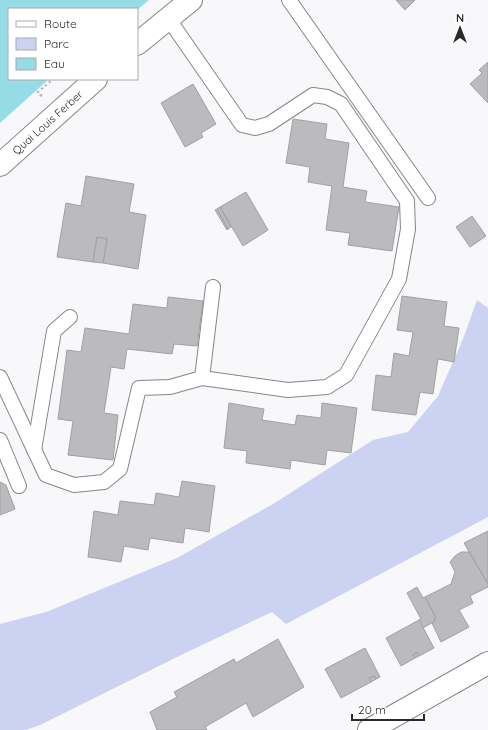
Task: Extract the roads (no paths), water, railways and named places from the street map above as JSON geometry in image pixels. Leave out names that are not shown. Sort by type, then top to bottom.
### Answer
[{"type":"street","points":[[138,43],[191,0]]},
{"type":"street","name":"Quai Louis Ferber","points":[[0,165],[95,80]]},
{"type":"street","points":[[369,730],[488,662]]},
{"type":"lane","points":[[289,0],[428,198]]},
{"type":"lane","points":[[0,377],[46,475],[74,485],[104,482],[120,470],[139,388],[170,387],[202,378],[288,390],[327,387],[346,375],[399,279],[408,229],[407,201],[340,104],[327,97],[313,95],[270,124],[255,128],[242,125],[168,18]]},
{"type":"lane","points":[[202,378],[213,287]]},
{"type":"lane","points":[[34,450],[54,331],[70,317]]},
{"type":"lane","points":[[0,440],[19,486]]},
{"type":"water","points":[[0,0],[149,0],[138,9],[8,8],[8,80],[48,80],[0,123]]}]
